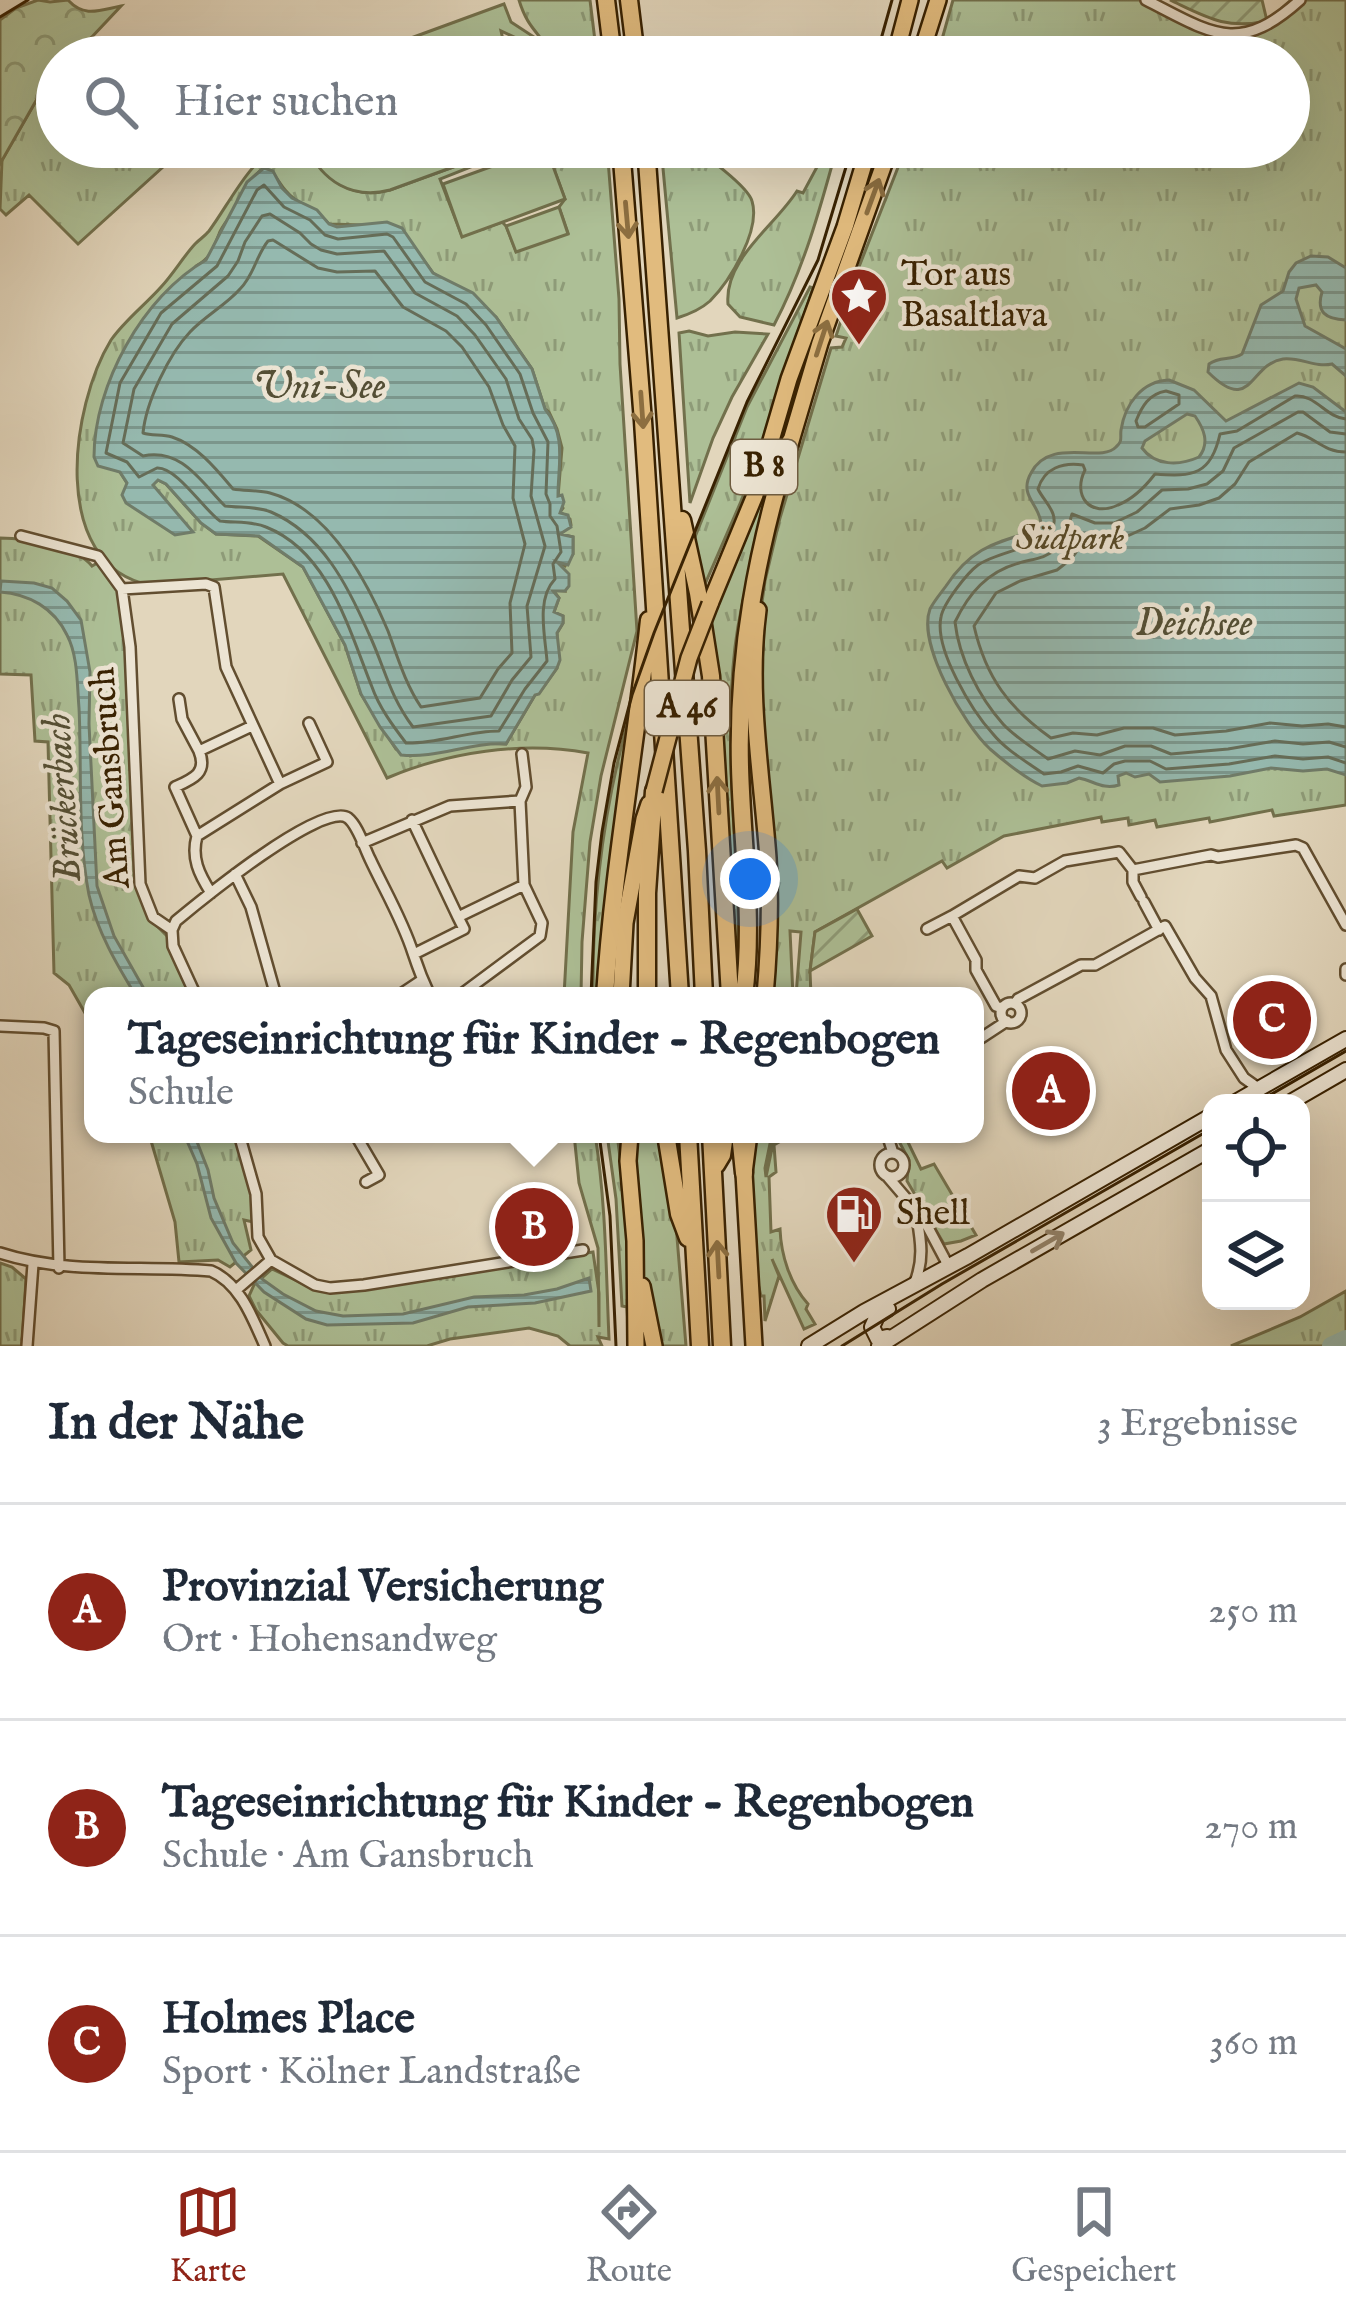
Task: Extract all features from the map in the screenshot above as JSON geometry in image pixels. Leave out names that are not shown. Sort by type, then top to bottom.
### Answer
[{"type":"highway","points":[[606,0],[610,36]]},
{"type":"highway","points":[[629,0],[633,36]]},
{"type":"highway","name":"A 46","points":[[623,168],[679,987]]},
{"type":"highway","name":"A 46","points":[[648,168],[703,987]]},
{"type":"highway","points":[[667,421],[711,676],[729,987]]},
{"type":"highway","points":[[745,987],[749,943],[740,768],[744,639],[766,519],[790,442]]},
{"type":"highway","points":[[606,987],[615,879],[654,583]]},
{"type":"highway","points":[[647,987],[644,851],[654,791]]},
{"type":"highway","points":[[667,1143],[680,1214],[696,1262]]},
{"type":"highway","points":[[689,1143],[700,1346]]},
{"type":"highway","points":[[711,1143],[722,1346]]},
{"type":"highway","points":[[713,1171],[724,1143]]},
{"type":"highway","points":[[744,1173],[745,1143]]},
{"type":"main road","points":[[901,36],[910,0]]},
{"type":"main road","points":[[927,36],[938,0]]},
{"type":"main road","name":"B 8","points":[[654,791],[689,658],[755,495],[789,379],[863,168]]},
{"type":"main road","name":"B 8","points":[[767,987],[768,862],[754,652],[762,580],[790,442],[882,168]]},
{"type":"main road","points":[[621,987],[625,923],[644,851]]},
{"type":"main road","points":[[1265,1094],[1346,1039]]},
{"type":"main road","points":[[1305,1094],[1346,1070]]},
{"type":"main road","points":[[809,1346],[1202,1121]]},
{"type":"main road","points":[[1159,1179],[1148,1172],[1148,1162],[1174,1144],[1177,1136]]},
{"type":"main road","points":[[623,1143],[628,1161]]},
{"type":"main road","points":[[629,1143],[636,1346]]},
{"type":"main road","points":[[890,1298],[888,1309],[872,1327],[885,1342],[946,1301],[1202,1154]]},
{"type":"main road","points":[[744,1173],[754,1345]]},
{"type":"main road","points":[[635,1241],[654,1346]]},
{"type":"main road","points":[[946,1301],[961,1276],[958,1268],[949,1267]]},
{"type":"street","points":[[1145,0],[1202,28],[1230,35],[1273,23],[1300,0]]},
{"type":"street","points":[[20,536],[98,556],[122,589],[214,587],[226,667],[280,784]]},
{"type":"street","name":"Am Gansbruch","points":[[122,589],[130,646],[140,884],[152,915],[172,930],[173,946],[192,987]]},
{"type":"street","points":[[179,699],[182,719],[203,761],[195,778],[170,790],[197,836],[196,862],[211,892]]},
{"type":"street","points":[[197,836],[280,784],[327,762],[309,723]]},
{"type":"street","points":[[199,751],[252,726]]},
{"type":"street","points":[[471,987],[540,936],[542,923],[524,885],[522,754]]},
{"type":"street","points":[[362,843],[450,806],[520,801]]},
{"type":"street","points":[[172,930],[176,921],[235,874],[310,826],[344,815],[362,843],[426,987]]},
{"type":"street","points":[[412,820],[464,929],[414,954]]},
{"type":"street","points":[[1133,870],[1295,845],[1303,848],[1346,925]]},
{"type":"street","points":[[928,929],[1019,876],[1035,878],[1065,861],[1119,852],[1133,870],[1142,899],[1216,1007],[1226,1050],[1260,1094]]},
{"type":"street","points":[[235,874],[273,987]]},
{"type":"street","points":[[458,917],[524,885]]},
{"type":"street","points":[[952,916],[976,960],[976,970],[996,1006],[1002,1008]]},
{"type":"street","points":[[1015,1004],[1081,964],[1095,965],[1162,928]]},
{"type":"street","points":[[412,987],[422,980]]},
{"type":"street","points":[[1002,1008],[1015,1004]]},
{"type":"street","points":[[984,1036],[1019,1017],[1015,1004]]},
{"type":"street","points":[[1002,1008],[1006,1021]]},
{"type":"street","points":[[0,1026],[54,1031],[59,1268]]},
{"type":"street","points":[[1239,1094],[1244,1078]]},
{"type":"street","points":[[241,1143],[258,1204],[258,1237],[270,1262],[315,1286],[330,1288],[583,1250]]},
{"type":"street","points":[[361,1143],[379,1175],[366,1182]]},
{"type":"street","points":[[890,1143],[902,1160],[922,1248],[914,1285]]},
{"type":"street","points":[[893,1153],[880,1160],[881,1170],[923,1218],[949,1267]]},
{"type":"street","points":[[887,1176],[902,1171]]},
{"type":"street","points":[[0,1253],[59,1268],[211,1271],[239,1288],[265,1346]]},
{"type":"street","points":[[239,1288],[270,1262]]},
{"type":"street","points":[[27,1346],[33,1264]]},
{"type":"green space","points":[[38,0],[68,0],[86,11],[121,6],[93,36],[36,36],[36,101],[0,164],[0,20]]},
{"type":"green space","points":[[519,0],[590,0],[594,36],[538,36]]},
{"type":"green space","name":"Südpark","points":[[953,0],[1143,0],[1216,29],[1243,30],[1267,21],[1291,0],[1346,0],[1346,805],[1157,827],[1155,820],[1129,825],[1128,818],[1102,822],[1101,817],[1004,836],[947,868],[942,861],[815,932],[811,987],[797,987],[801,932],[790,931],[793,987],[771,987],[759,705],[765,581],[831,348],[842,347],[846,338],[836,336],[898,168],[1310,168],[1310,36],[943,36]]},
{"type":"green space","points":[[1170,0],[1262,0],[1267,21],[1228,23]]},
{"type":"green space","points":[[504,4],[511,22],[532,36],[501,31],[502,36],[416,36]]},
{"type":"green space","points":[[36,101],[36,168],[162,168],[78,244],[29,195],[6,215],[0,209],[2,160]]},
{"type":"green space","points":[[253,168],[264,168],[321,168],[341,185],[376,192],[450,168],[468,168],[440,179],[462,236],[502,222],[516,251],[568,233],[559,207],[565,199],[554,168],[609,168],[637,631],[601,776],[590,842],[581,987],[564,987],[573,832],[588,753],[537,748],[486,751],[435,761],[387,778],[283,574],[150,585],[117,571],[95,547],[82,516],[79,441],[97,368],[111,340],[209,231]],"holes":[[[264,168],[291,196],[329,224],[362,225],[416,250],[433,273],[496,317],[532,369],[557,429],[562,448],[560,512],[571,525],[560,534],[573,537],[573,554],[565,566],[557,561],[565,591],[553,590],[559,598],[554,612],[563,616],[557,633],[557,668],[506,744],[484,743],[410,756],[396,749],[361,694],[345,645],[303,567],[258,536],[216,534],[166,484],[158,480],[127,483],[120,472],[196,266],[211,253],[250,181]]]},
{"type":"green space","points":[[450,168],[376,192],[351,190],[321,169]]},
{"type":"green space","points":[[488,168],[554,168],[565,199],[462,237],[443,184]]},
{"type":"green space","points":[[663,168],[720,168],[752,201],[748,240],[718,292],[695,311],[677,318]]},
{"type":"green space","points":[[816,168],[831,168],[794,282],[774,325],[740,317],[728,304],[734,272],[797,191],[803,193]]},
{"type":"green space","points":[[869,168],[876,168],[763,526],[739,622],[731,731],[738,942],[735,986],[709,622]]},
{"type":"green space","points":[[559,207],[568,234],[516,252],[506,226]]},
{"type":"green space","points":[[810,287],[749,483],[702,591],[691,547],[747,407]]},
{"type":"green space","points":[[679,333],[708,336],[768,334],[713,438],[690,503]]},
{"type":"green space","points":[[0,538],[63,548],[92,566],[99,562],[118,589],[129,646],[138,870],[153,922],[167,936],[189,987],[84,987],[84,1011],[69,985],[54,973],[48,742],[35,741],[31,675],[0,674]]},
{"type":"green space","points":[[630,714],[603,987],[593,987],[601,854]]},
{"type":"green space","points":[[857,909],[872,936],[810,971],[815,932]]},
{"type":"green space","points":[[152,1143],[238,1143],[253,1199],[253,1222],[244,1220],[251,1250],[230,1267],[218,1260],[179,1262],[175,1222]]},
{"type":"green space","points":[[575,1143],[596,1143],[609,1339],[598,1337],[602,1346],[570,1346],[558,1336],[529,1328],[427,1346],[288,1346],[249,1296],[272,1269],[306,1285],[346,1291],[593,1252],[599,1290],[598,1248],[579,1183]]},
{"type":"green space","points":[[608,1143],[618,1143],[630,1235],[629,1346],[627,1307],[622,1306]]},
{"type":"green space","points":[[632,1143],[662,1143],[675,1213],[686,1346],[657,1346],[641,1273]]},
{"type":"green space","points":[[753,1143],[770,1143],[766,1177],[773,1143],[777,1143],[776,1172],[769,1177],[771,1232],[780,1229],[788,1269],[815,1324],[804,1329],[772,1259],[779,1276],[765,1321],[751,1195]]},
{"type":"green space","points":[[900,1143],[908,1143],[921,1169],[934,1164],[976,1235],[944,1244],[907,1181],[909,1160]]},
{"type":"green space","points":[[0,1263],[26,1279],[22,1346],[0,1346]]},
{"type":"green space","points":[[1346,1291],[1346,1346],[1231,1346],[1300,1317]]},
{"type":"water","name":"Uni-See","points":[[264,168],[273,171],[292,198],[317,210],[329,224],[387,222],[402,228],[433,273],[473,293],[496,317],[532,369],[559,440],[558,496],[564,502],[560,513],[568,515],[571,527],[560,534],[573,537],[573,554],[568,565],[557,562],[569,574],[569,586],[553,591],[559,598],[554,612],[563,616],[557,633],[560,660],[506,744],[401,755],[361,694],[345,645],[303,567],[259,536],[216,534],[158,480],[153,485],[193,532],[175,535],[126,503],[122,495],[127,483],[120,472],[98,466],[94,457],[103,401],[126,345],[162,296],[206,260],[247,182]]},
{"type":"water","points":[[1311,256],[1328,257],[1346,268],[1346,320],[1324,313],[1322,292],[1316,285],[1299,288],[1296,299],[1305,326],[1346,349],[1346,376],[1332,364],[1283,359],[1263,369],[1242,389],[1222,384],[1208,372],[1209,364],[1242,354],[1261,305],[1283,291],[1296,263]]},
{"type":"water","name":"Deichsee","points":[[1159,381],[1194,390],[1226,421],[1299,383],[1313,387],[1346,412],[1346,775],[1327,769],[1271,768],[1160,782],[1149,774],[1135,777],[1126,773],[1113,786],[1079,778],[1042,786],[979,738],[945,683],[928,624],[936,600],[975,555],[1037,530],[1040,517],[1027,488],[1039,462],[1062,453],[1099,453],[1116,447],[1131,403]],"holes":[[[1187,414],[1195,416],[1204,436],[1199,457],[1168,463],[1142,448],[1145,441]]]},
{"type":"water","points":[[1,581],[52,588],[81,620],[90,672],[97,886],[114,936],[143,987],[131,987],[102,935],[89,895],[71,643],[48,610],[31,599],[0,592]]},
{"type":"water","points":[[188,1143],[198,1143],[233,1243],[262,1279],[316,1311],[343,1316],[403,1314],[474,1297],[557,1289],[589,1278],[591,1291],[535,1303],[468,1307],[413,1323],[327,1325],[306,1319],[264,1292],[236,1263],[211,1218]]},
{"type":"waterway","points":[[1331,1346],[1346,1339]]},
{"type":"tram line","points":[[0,17],[28,0]]},
{"type":"tram line","points":[[882,36],[892,0]]},
{"type":"tram line","points":[[591,987],[602,832],[632,695],[747,402],[818,260],[846,168]]},
{"type":"tram line","points":[[1272,1094],[1346,1051]]},
{"type":"tram line","points":[[842,1346],[1202,1134]]},
{"type":"tram line","points":[[600,1143],[610,1216],[616,1346]]},
{"type":"place","name":"Tor aus Basaltlava","points":[[859,347]]},
{"type":"place","name":"Holmes Place","points":[[1272,1020]]},
{"type":"place","name":"Provinzial Versicherung","points":[[1051,1091]]},
{"type":"place","name":"Tageseinrichtung für Kinder - Regenbogen","points":[[534,1227]]},
{"type":"place","name":"Shell","points":[[854,1265]]},
{"type":"water label","name":"Brückerbach","points":[[64,798]]}]
